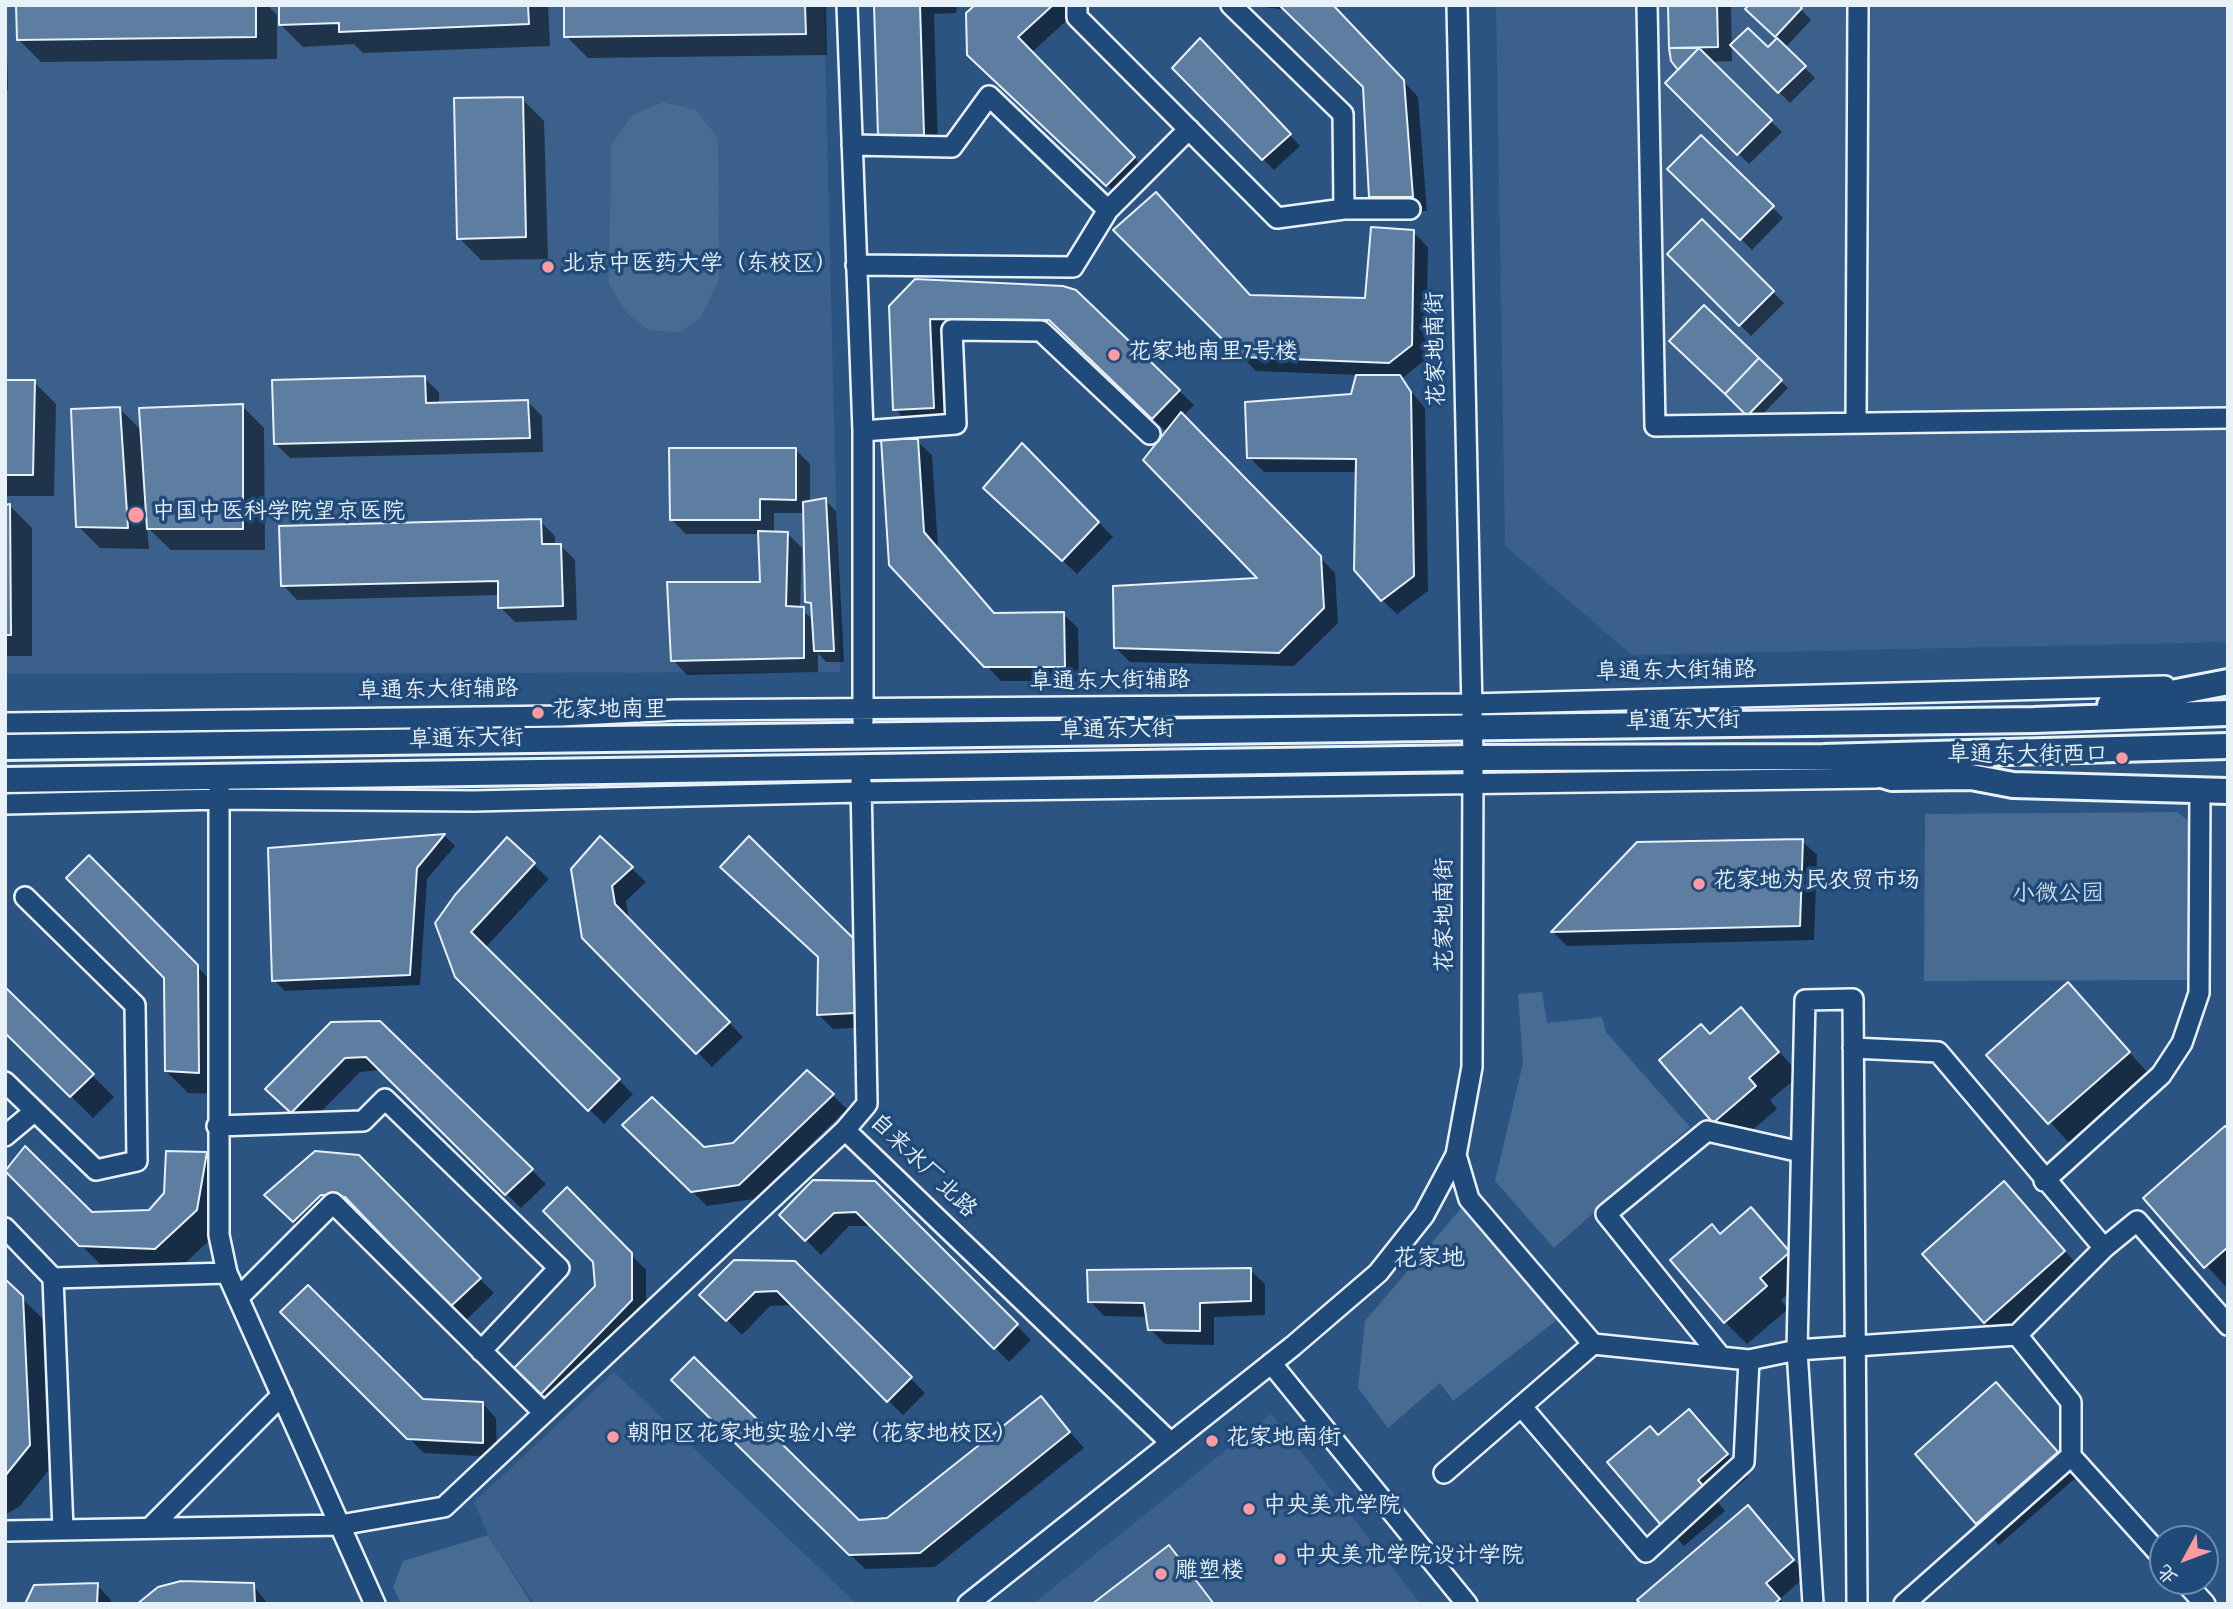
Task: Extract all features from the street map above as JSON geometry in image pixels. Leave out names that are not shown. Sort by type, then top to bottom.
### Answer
[{"type":"main road","points":[[2034,720],[2221,684]]},
{"type":"main road","name":"阜通东大街","points":[[5,747],[863,737],[1471,716],[2034,720],[2228,713]]},
{"type":"main road","name":"阜通东大街","points":[[5,780],[219,788],[861,766],[1473,758],[1823,757],[2228,747]]},
{"type":"main road","points":[[1823,757],[1892,778],[1972,777],[2013,785],[2228,791]]},
{"type":"street","points":[[847,5],[863,430],[863,737]]},
{"type":"street","points":[[1077,5],[1077,18],[1277,218],[1344,209],[1410,209]]},
{"type":"street","points":[[1231,5],[1343,114],[1344,209]]},
{"type":"street","name":"花家地南街","points":[[968,1604],[1271,1363],[1378,1273],[1424,1215],[1456,1155],[1472,1067],[1473,758],[1457,5]]},
{"type":"street","points":[[1647,5],[1655,426],[2228,418]]},
{"type":"street","points":[[1856,424],[1858,5]]},
{"type":"street","points":[[852,145],[952,147],[989,96],[1108,209]]},
{"type":"street","points":[[856,265],[1073,267],[1108,209],[1189,129]]},
{"type":"street","points":[[863,430],[956,424],[952,330],[1041,331],[1150,434]]},
{"type":"street","name":"阜通东大街辅路","points":[[5,723],[561,716],[675,710],[1471,716],[2221,684]]},
{"type":"street","name":"自来水厂北路","points":[[861,766],[867,1104],[845,1130],[1170,1442]]},
{"type":"street","points":[[5,804],[219,788],[474,801],[860,792],[1892,778]]},
{"type":"street","points":[[219,788],[219,1235],[227,1273],[375,1604]]},
{"type":"street","points":[[2044,1181],[2161,1075],[2182,1043],[2199,993],[2200,789]]},
{"type":"street","points":[[5,1082],[96,1170],[137,1161],[135,1005],[26,897]]},
{"type":"street","points":[[1813,1604],[1797,1350],[1805,1000],[1853,999],[1853,1346],[1857,1604]]},
{"type":"street","points":[[1853,1048],[1938,1052],[2044,1181],[2104,1248]]},
{"type":"street","points":[[217,1126],[363,1121],[385,1098],[559,1268],[481,1351]]},
{"type":"street","points":[[5,1136],[35,1111]]},
{"type":"street","points":[[5,1531],[340,1525],[444,1507],[845,1130]]},
{"type":"street","points":[[1721,1357],[1606,1214],[1707,1131],[1801,1152]]},
{"type":"street","points":[[1456,1155],[1469,1199],[1593,1344],[1749,1360],[1797,1350],[2017,1335],[2104,1248],[2137,1221],[2228,1325]]},
{"type":"street","points":[[238,1298],[333,1203],[544,1413]]},
{"type":"street","points":[[5,1228],[53,1278],[64,1530]]},
{"type":"street","points":[[53,1278],[227,1273]]},
{"type":"street","points":[[2017,1335],[2071,1402],[2071,1456],[2149,1542]]},
{"type":"street","points":[[1444,1473],[1593,1344]]},
{"type":"street","points":[[1521,1406],[1646,1552],[1744,1462],[1749,1360]]},
{"type":"street","points":[[1271,1363],[1467,1604]]},
{"type":"street","points":[[150,1528],[282,1395]]},
{"type":"street","points":[[1904,1604],[2071,1456]]},
{"type":"shaded area","name":"北京中医药大学（东校区）","points":[[5,5],[824,5],[840,672],[5,674]]},
{"type":"shaded area","points":[[1496,5],[2228,5],[2228,642],[1632,655],[1505,546]]},
{"type":"shaded area","name":"朝阳区花家地实验小学（花家地校区）","points":[[614,1372],[857,1604],[534,1604],[488,1535],[474,1502]]},
{"type":"shaded area","name":"中央美术学院","points":[[1271,1414],[1421,1604],[1033,1604]]},
{"type":"green space","points":[[663,102],[696,110],[718,138],[719,279],[701,317],[680,332],[650,331],[627,313],[609,284],[611,145],[633,115]]},
{"type":"green space","name":"小微公园","points":[[2177,812],[2190,822],[2191,980],[1924,981],[1925,814]]},
{"type":"green space","points":[[1542,992],[1547,1023],[1602,1017],[1606,1032],[1690,1127],[1554,1248],[1495,1181],[1523,1063],[1518,994]]},
{"type":"green space","points":[[1469,1199],[1567,1312],[1453,1401],[1440,1383],[1388,1428],[1358,1388],[1365,1321]]},
{"type":"green space","points":[[488,1535],[532,1604],[401,1604],[393,1587],[403,1561]]},
{"type":"building","points":[[16,5],[256,5],[256,37],[17,40]]},
{"type":"building","points":[[279,5],[528,5],[529,24],[339,32],[339,23],[279,25]]},
{"type":"building","points":[[564,5],[805,5],[806,34],[564,37]]},
{"type":"building","points":[[874,5],[920,5],[924,135],[878,136]]},
{"type":"building","points":[[975,5],[1053,5],[1018,37],[1135,157],[1106,186],[967,55],[966,13]]},
{"type":"building","points":[[1279,5],[1333,5],[1404,80],[1413,197],[1369,197],[1363,87]]},
{"type":"building","points":[[1668,5],[1717,5],[1718,47],[1669,48]]},
{"type":"building","points":[[1749,5],[1799,5],[1802,8],[1775,37],[1745,9]]},
{"type":"building","points":[[1748,28],[1768,47],[1777,38],[1806,66],[1778,93],[1730,45]]},
{"type":"building","points":[[1200,38],[1291,134],[1262,160],[1172,68]]},
{"type":"building","points":[[1669,48],[1699,48],[1678,70],[1671,61]]},
{"type":"building","points":[[1699,48],[1772,120],[1737,155],[1665,83]]},
{"type":"building","points":[[523,97],[526,237],[457,239],[454,98]]},
{"type":"building","points":[[1701,135],[1774,206],[1740,240],[1667,169]]},
{"type":"building","points":[[1156,192],[1250,295],[1365,298],[1371,227],[1414,230],[1412,345],[1389,363],[1240,357],[1113,230]]},
{"type":"building","points":[[1702,219],[1774,291],[1739,326],[1667,254]]},
{"type":"building","name":"花家地南里7号楼","points":[[915,279],[1063,286],[1076,290],[1180,390],[1152,419],[1049,320],[930,319],[934,408],[893,410],[889,306]]},
{"type":"building","points":[[1704,305],[1759,358],[1725,394],[1669,341]]},
{"type":"building","points":[[1759,358],[1782,380],[1747,416],[1725,394]]},
{"type":"building","points":[[1356,375],[1400,375],[1411,392],[1414,576],[1381,601],[1354,570],[1356,459],[1247,458],[1245,402],[1351,394]]},
{"type":"building","points":[[425,376],[426,403],[528,400],[530,438],[274,444],[272,380]]},
{"type":"building","points":[[5,380],[35,380],[33,475],[5,475]]},
{"type":"building","points":[[243,404],[243,529],[147,529],[139,408]]},
{"type":"building","points":[[120,407],[128,528],[76,527],[71,409]]},
{"type":"building","points":[[1181,412],[1321,556],[1324,608],[1279,653],[1114,648],[1113,586],[1257,578],[1143,460]]},
{"type":"building","points":[[881,439],[918,439],[924,532],[994,613],[1064,612],[1065,667],[984,667],[889,565]]},
{"type":"building","points":[[1022,443],[1099,522],[1062,561],[983,488]]},
{"type":"building","points":[[669,448],[796,448],[796,500],[760,499],[760,520],[670,520]]},
{"type":"building","points":[[826,498],[834,651],[814,651],[811,603],[805,602],[803,502]]},
{"type":"building","points":[[10,504],[11,635],[5,635],[5,505]]},
{"type":"building","points":[[541,519],[542,544],[561,544],[563,606],[498,608],[498,581],[281,586],[279,526]]},
{"type":"building","points":[[758,531],[788,532],[786,606],[804,607],[804,658],[671,661],[667,582],[760,582]]},
{"type":"building","points":[[445,834],[417,868],[410,975],[272,981],[268,848]]},
{"type":"building","points":[[600,836],[633,867],[612,886],[615,904],[730,1022],[696,1054],[582,938],[571,869]]},
{"type":"building","points":[[749,836],[853,938],[855,1013],[817,1015],[818,957],[720,867]]},
{"type":"building","points":[[507,837],[535,863],[471,932],[620,1079],[588,1111],[455,977],[435,923],[455,895]]},
{"type":"building","name":"花家地为民农贸市场","points":[[1803,839],[1800,926],[1551,932],[1637,842]]},
{"type":"building","points":[[89,855],[198,965],[199,1073],[165,1071],[164,978],[66,878]]},
{"type":"building","points":[[2068,982],[2130,1052],[2048,1124],[1986,1055]]},
{"type":"building","points":[[5,987],[94,1074],[70,1097],[5,1033]]},
{"type":"building","points":[[1741,1007],[1779,1052],[1749,1078],[1756,1086],[1713,1123],[1659,1060],[1701,1024],[1710,1034]]},
{"type":"building","points":[[380,1021],[533,1169],[505,1195],[366,1057],[345,1058],[291,1113],[265,1089],[331,1022]]},
{"type":"building","points":[[807,1070],[834,1094],[739,1185],[691,1192],[622,1125],[652,1097],[704,1147],[733,1143]]},
{"type":"building","points":[[2225,1126],[2228,1129],[2228,1247],[2204,1268],[2143,1198]]},
{"type":"building","points":[[25,1146],[92,1212],[149,1210],[164,1193],[166,1151],[207,1152],[197,1210],[155,1249],[79,1246],[5,1171]]},
{"type":"building","points":[[315,1151],[359,1155],[481,1278],[450,1307],[345,1197],[321,1195],[293,1222],[264,1195]]},
{"type":"building","points":[[813,1180],[875,1181],[1018,1324],[994,1349],[856,1212],[834,1213],[805,1241],[779,1215]]},
{"type":"building","points":[[2004,1181],[2065,1251],[1984,1323],[1922,1254]]},
{"type":"building","points":[[567,1187],[632,1253],[632,1300],[541,1394],[514,1368],[595,1286],[593,1262],[543,1211]]},
{"type":"building","points":[[1751,1207],[1790,1252],[1760,1278],[1767,1286],[1724,1323],[1670,1260],[1712,1224],[1720,1234]]},
{"type":"building","points":[[734,1260],[795,1261],[912,1377],[887,1402],[777,1291],[755,1292],[726,1321],[699,1295]]},
{"type":"building","points":[[1251,1268],[1251,1301],[1200,1303],[1200,1331],[1148,1330],[1144,1303],[1088,1302],[1087,1270]]},
{"type":"building","points":[[5,1279],[23,1296],[30,1445],[5,1476]]},
{"type":"building","points":[[308,1285],[423,1399],[483,1402],[483,1443],[407,1439],[280,1312]]},
{"type":"building","points":[[694,1357],[859,1520],[887,1518],[1041,1396],[1070,1432],[920,1553],[849,1555],[671,1380]]},
{"type":"building","points":[[1996,1382],[2058,1452],[1976,1524],[1915,1454]]},
{"type":"building","points":[[1689,1409],[1728,1454],[1698,1480],[1705,1488],[1661,1525],[1607,1462],[1650,1426],[1658,1435]]},
{"type":"building","points":[[1748,1505],[1794,1560],[1766,1583],[1780,1599],[1774,1604],[1641,1604],[1637,1600]]},
{"type":"building","name":"雕塑楼","points":[[1169,1545],[1214,1604],[1092,1604]]},
{"type":"building","points":[[181,1581],[254,1583],[255,1604],[137,1604],[158,1587]]},
{"type":"building","points":[[98,1583],[97,1604],[25,1604],[34,1585]]},
{"type":"place","name":"北京中医药大学（东校区）","points":[[548,267]]},
{"type":"place","name":"花家地南里7号楼","points":[[1114,355]]},
{"type":"place","name":"中国中医科学院望京医院","points":[[136,515]]},
{"type":"place","name":"花家地南里","points":[[538,713]]},
{"type":"place","name":"阜通东大街西口","points":[[2122,758]]},
{"type":"place","name":"花家地为民农贸市场","points":[[1699,884]]},
{"type":"place","name":"朝阳区花家地实验小学（花家地校区）","points":[[613,1437]]},
{"type":"place","name":"花家地南街","points":[[1212,1441]]},
{"type":"place","name":"中央美术学院","points":[[1249,1509]]},
{"type":"place","name":"中央美术学院设计学院","points":[[1280,1559]]},
{"type":"place","name":"雕塑楼","points":[[1161,1574]]},
{"type":"district","name":"花家地","points":[[1429,1262]]}]
